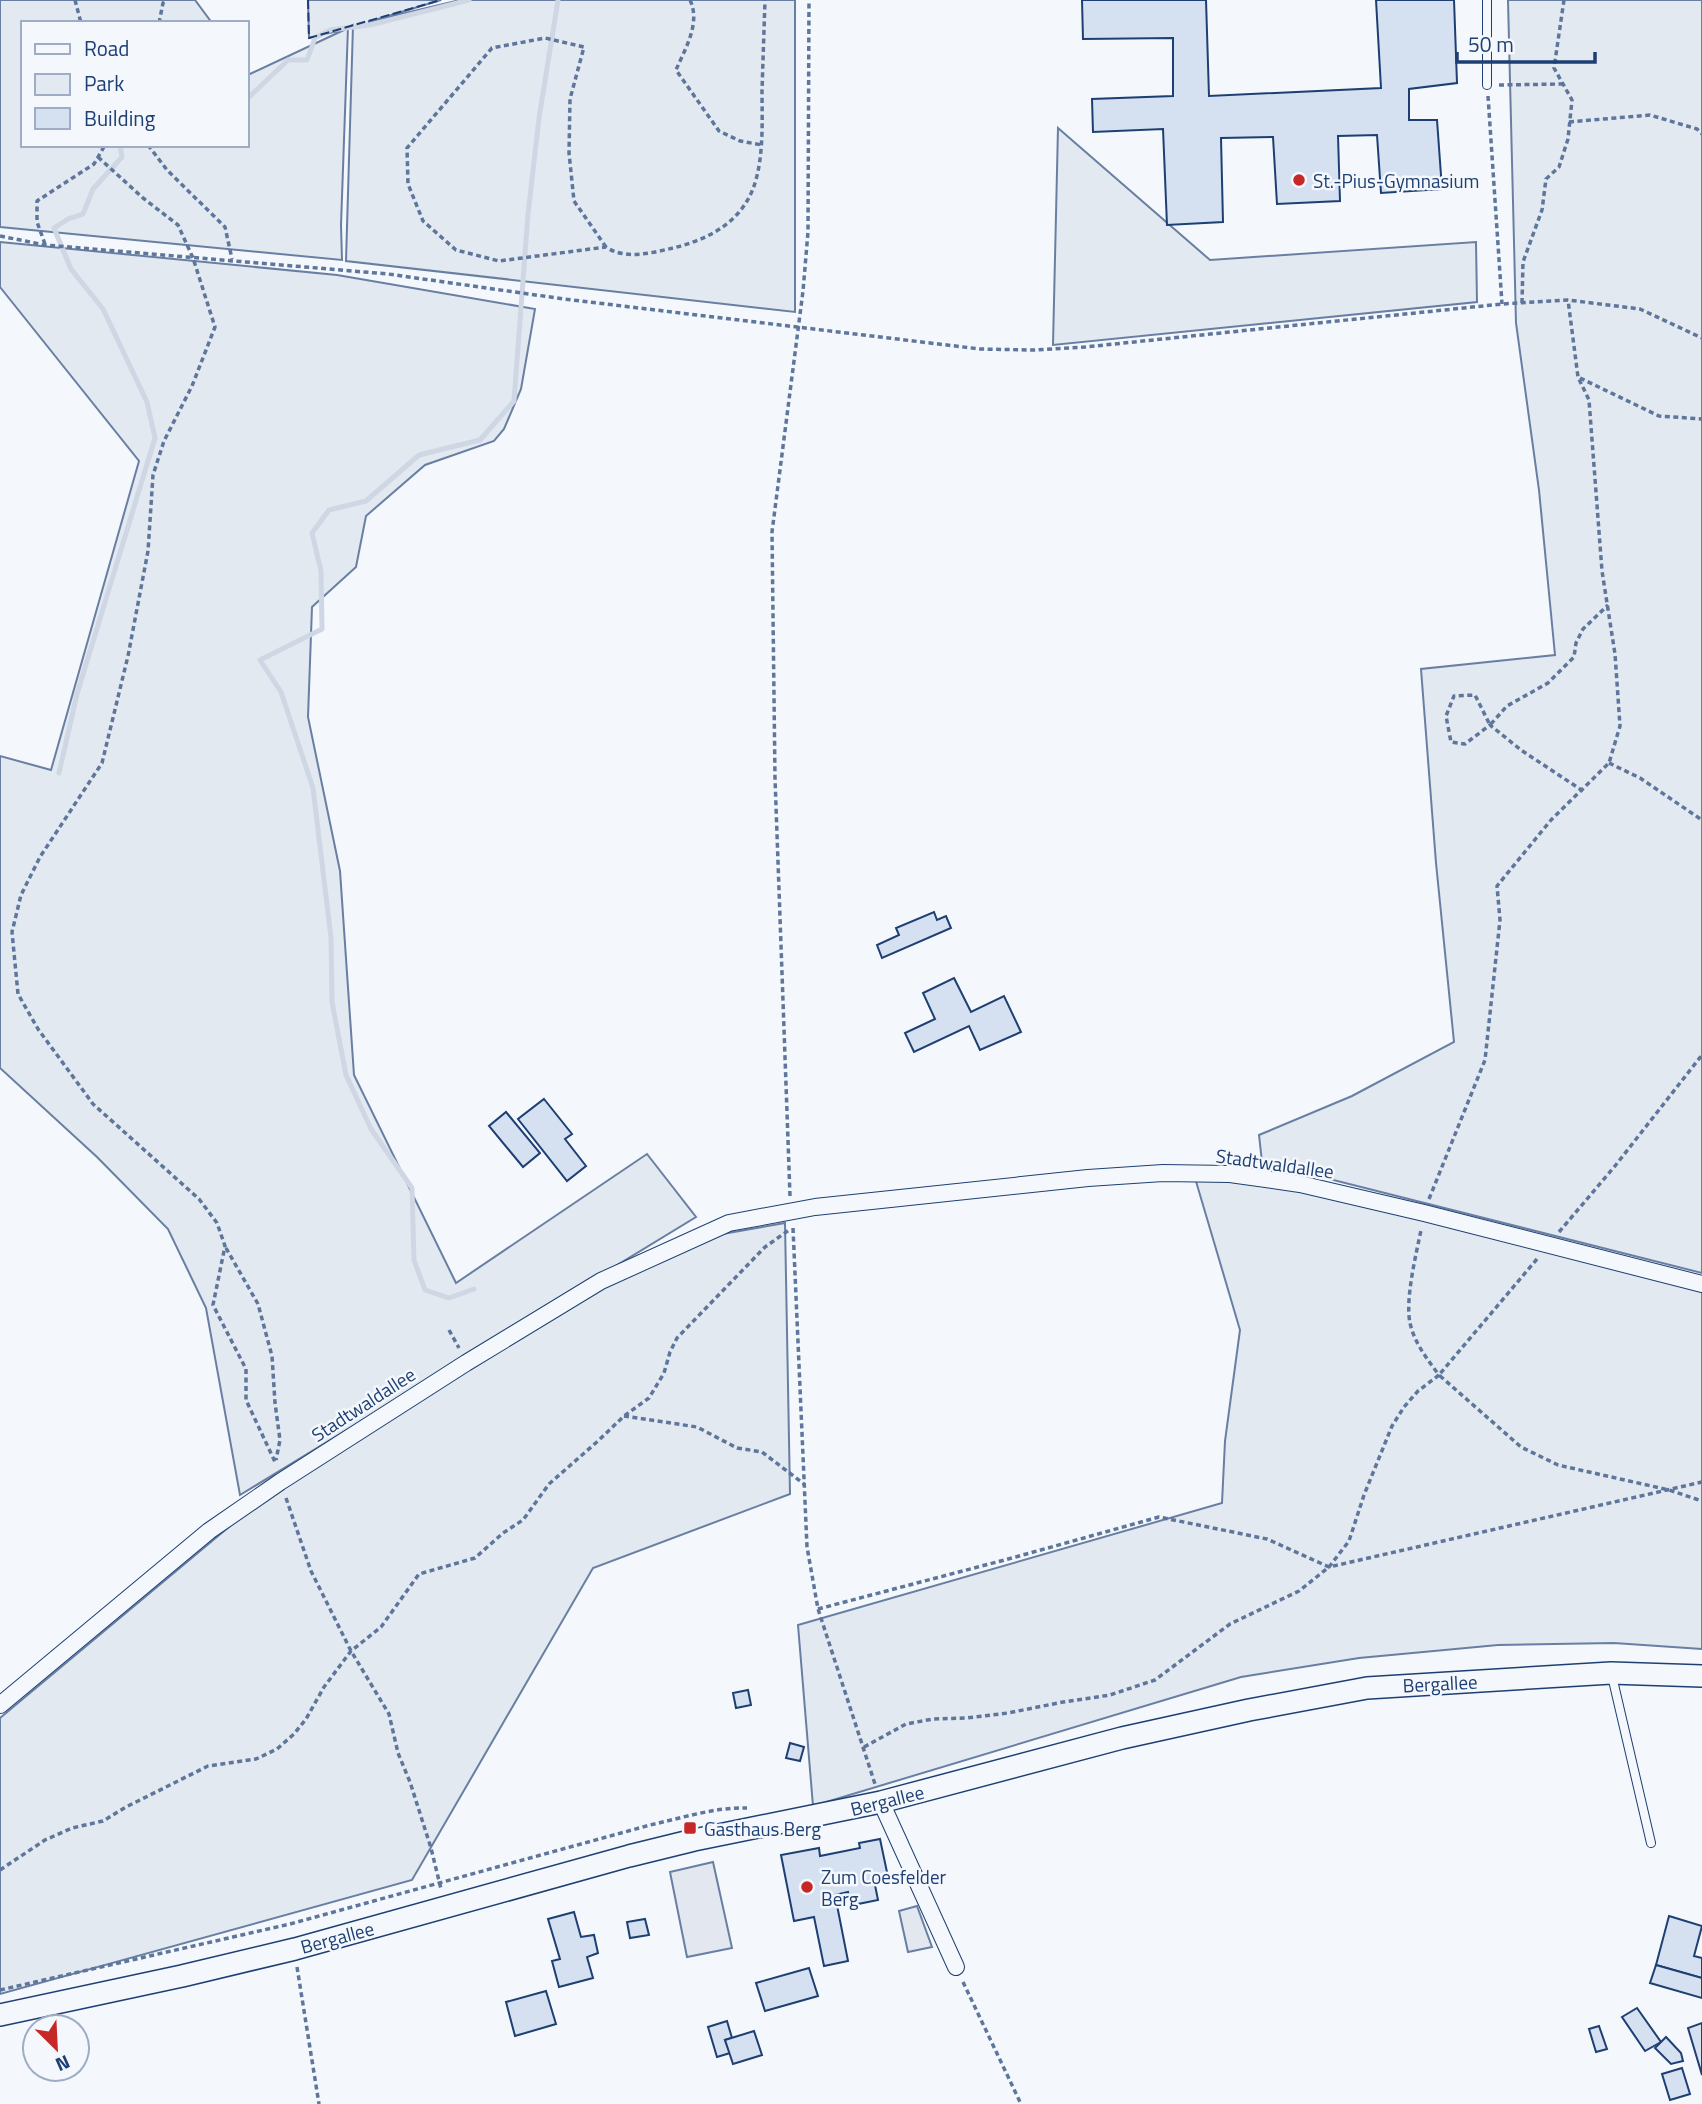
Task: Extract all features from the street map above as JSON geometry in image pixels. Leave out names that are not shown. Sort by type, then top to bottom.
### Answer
[{"type":"street","name":"Stadtwaldallee","points":[[0,1705],[209,1531],[280,1482],[466,1363],[601,1281],[730,1223],[792,1220],[815,1207],[915,1195],[1163,1173],[1230,1174],[1300,1184],[1702,1284]]},
{"type":"street","name":"Bergallee","points":[[0,2015],[295,1949],[536,1881],[878,1793],[1250,1710],[1367,1688],[1611,1673],[1702,1676]]},
{"type":"street","points":[[878,1793],[956,1967]]},
{"type":"lane","points":[[1487,0],[1487,85]]},
{"type":"lane","points":[[1611,1673],[1651,1843]]},
{"type":"path","points":[[75,0],[80,21]]},
{"type":"path","points":[[159,21],[166,0]]},
{"type":"path","points":[[690,0],[693,5],[693,27],[676,70],[719,131],[740,141],[762,145]]},
{"type":"path","points":[[606,247],[499,261],[456,250],[423,221],[408,184],[407,148],[492,48],[545,38],[584,47],[570,99],[569,152],[574,201],[606,247],[616,254],[639,254],[694,242],[714,234],[736,215],[748,200],[756,176],[762,145],[765,0]]},
{"type":"path","points":[[809,0],[807,232],[799,326],[772,532],[775,778],[792,1220],[807,1547],[818,1609],[878,1793]]},
{"type":"path","points":[[1522,303],[1523,262],[1542,210],[1546,179],[1559,167],[1568,139],[1572,100],[1554,68],[1564,0]]},
{"type":"path","points":[[1502,304],[1487,85],[1563,84]]},
{"type":"path","points":[[1569,121],[1650,115],[1697,129],[1702,134]]},
{"type":"path","points":[[45,245],[37,222],[37,201],[94,164],[103,147]]},
{"type":"path","points":[[150,147],[167,170],[225,227],[233,260]]},
{"type":"path","points":[[97,157],[178,225],[193,258],[215,327],[192,386],[163,441],[153,475],[148,551],[128,656],[102,763],[40,857],[21,895],[12,932],[18,994],[38,1030],[93,1104],[199,1199],[217,1223],[225,1246],[258,1304],[272,1356],[280,1440],[275,1461]]},
{"type":"path","points":[[0,236],[45,245],[388,274],[564,299],[980,349],[1086,347],[1502,304],[1568,300],[1640,309],[1702,338]]},
{"type":"path","points":[[1568,300],[1578,377],[1589,400],[1602,571],[1615,654],[1620,726],[1609,763],[1551,820],[1497,886],[1500,920],[1485,1060],[1423,1213],[1409,1302],[1409,1322],[1426,1357],[1440,1375],[1521,1447],[1558,1465],[1669,1490],[1702,1501]]},
{"type":"path","points":[[1578,377],[1659,416],[1702,419]]},
{"type":"path","points":[[1583,791],[1521,750],[1490,725],[1475,695],[1454,696],[1446,716],[1451,742],[1465,744],[1490,725],[1507,706],[1548,683],[1574,657],[1576,643],[1583,629],[1608,605]]},
{"type":"path","points":[[1609,763],[1640,778],[1702,820]]},
{"type":"path","points":[[864,1747],[906,1724],[1008,1713],[1110,1695],[1155,1680],[1230,1624],[1299,1591],[1329,1567],[1349,1541],[1392,1426],[1411,1399],[1440,1375],[1615,1166],[1702,1055]]},
{"type":"path","points":[[0,1870],[45,1840],[72,1828],[103,1821],[208,1766],[257,1759],[276,1749],[294,1734],[351,1651],[381,1627],[419,1574],[475,1558],[503,1533],[523,1520],[549,1484],[624,1416],[649,1398],[664,1373],[677,1338],[792,1220]]},
{"type":"path","points":[[225,1246],[213,1305],[246,1369],[247,1400],[275,1461],[312,1571],[351,1651],[389,1714],[397,1753],[410,1782],[440,1884],[444,1908]]},
{"type":"path","points":[[624,1416],[697,1427],[737,1448],[762,1452],[805,1484]]},
{"type":"path","points":[[818,1609],[1159,1517],[1267,1539],[1329,1567],[1702,1482]]},
{"type":"path","points":[[864,1787],[878,1793]]},
{"type":"path","points":[[0,1990],[290,1924],[650,1825],[702,1813],[749,1808]]},
{"type":"path","points":[[295,1949],[319,2104]]},
{"type":"path","points":[[956,1967],[1021,2104]]},
{"type":"green space","points":[[0,0],[195,0],[211,21],[21,21],[21,147],[248,147],[248,71],[250,74],[346,29],[309,38],[308,0],[441,0],[368,22],[460,0],[795,0],[795,312],[346,261],[353,25],[348,27],[342,260],[0,227]]},
{"type":"green space","points":[[1508,0],[1702,0],[1702,1273],[1262,1162],[1259,1135],[1352,1096],[1454,1042],[1436,863],[1421,669],[1555,655],[1539,490],[1516,323]]},
{"type":"green space","points":[[1058,128],[1210,260],[1476,242],[1477,302],[1053,345]]},
{"type":"green space","points":[[0,242],[337,275],[535,309],[521,389],[504,429],[494,441],[425,465],[366,516],[356,567],[312,607],[308,717],[340,871],[354,1075],[456,1283],[647,1154],[696,1217],[240,1495],[206,1308],[168,1229],[97,1157],[0,1068],[0,756],[51,770],[139,461],[0,287]]},
{"type":"green space","points":[[1195,1178],[1299,1189],[1702,1289],[1702,1649],[1614,1643],[1498,1645],[1359,1658],[1241,1677],[813,1806],[798,1625],[1222,1503],[1225,1441],[1240,1330]]},
{"type":"green space","points":[[785,1223],[790,1494],[593,1568],[412,1880],[0,1994],[0,1718],[248,1511],[426,1394],[600,1288],[711,1236]]},
{"type":"shaded area","points":[[713,1862],[732,1948],[687,1957],[670,1872]]},
{"type":"shaded area","points":[[917,1906],[932,1947],[908,1952],[899,1911]]},
{"type":"building","points":[[1082,0],[1206,0],[1209,96],[1381,88],[1376,0],[1454,0],[1457,83],[1409,89],[1409,120],[1437,120],[1442,189],[1381,193],[1377,135],[1338,136],[1340,201],[1277,204],[1273,137],[1221,138],[1223,222],[1167,225],[1163,129],[1093,132],[1092,99],[1173,96],[1173,38],[1083,39]]},
{"type":"building","points":[[934,912],[937,920],[946,916],[951,928],[882,958],[877,945],[899,935],[896,928]]},
{"type":"building","points":[[954,978],[971,1012],[1004,996],[1021,1032],[980,1050],[969,1026],[914,1052],[905,1033],[935,1019],[923,993]]},
{"type":"building","points":[[544,1099],[572,1134],[565,1139],[586,1166],[567,1181],[518,1119]]},
{"type":"building","points":[[506,1112],[540,1153],[523,1167],[489,1126]]},
{"type":"building","points":[[748,1690],[751,1705],[736,1708],[733,1693]]},
{"type":"building","points":[[790,1743],[804,1747],[800,1761],[786,1758]]},
{"type":"building","points":[[880,1839],[888,1877],[874,1880],[878,1900],[858,1904],[856,1895],[849,1896],[848,1892],[835,1895],[848,1961],[824,1966],[814,1917],[794,1921],[781,1855],[819,1848],[820,1856],[860,1848],[859,1843]]},
{"type":"building","points":[[574,1912],[581,1937],[594,1935],[598,1953],[587,1957],[593,1978],[559,1987],[552,1961],[560,1959],[548,1919]]},
{"type":"building","points":[[1669,1916],[1702,1926],[1694,1956],[1702,1958],[1702,1978],[1656,1965]]},
{"type":"building","points":[[645,1919],[649,1935],[630,1938],[627,1922]]},
{"type":"building","points":[[1656,1965],[1702,1978],[1702,1998],[1650,1983]]},
{"type":"building","points":[[809,1968],[818,1996],[765,2011],[756,1983]]},
{"type":"building","points":[[546,1991],[556,2024],[515,2036],[506,2002]]},
{"type":"building","points":[[1637,2008],[1661,2042],[1645,2051],[1622,2017]]},
{"type":"building","points":[[727,2021],[732,2038],[725,2040],[730,2053],[717,2057],[708,2027]]},
{"type":"building","points":[[1702,2023],[1702,2075],[1688,2028]]},
{"type":"building","points":[[1599,2026],[1607,2049],[1596,2052],[1589,2029]]},
{"type":"building","points":[[754,2031],[762,2055],[733,2064],[725,2040]]},
{"type":"building","points":[[1666,2037],[1681,2053],[1683,2061],[1671,2064],[1655,2048]]},
{"type":"building","points":[[1682,2068],[1690,2094],[1670,2100],[1662,2074]]},
{"type":"waterway","points":[[248,98],[288,60],[307,60],[315,38],[330,30],[370,25],[469,0]]},
{"type":"waterway","points":[[474,1289],[449,1298],[425,1290],[414,1260],[412,1188],[371,1129],[346,1075],[332,1002],[331,938],[313,788],[281,692],[260,660],[322,629],[321,571],[312,533],[329,510],[366,501],[419,455],[480,440],[514,401],[528,214],[539,118],[558,0]]},
{"type":"waterway","points":[[59,773],[77,694],[155,438],[147,402],[103,309],[71,269],[54,228],[83,214],[93,189],[122,157],[120,147]]},
{"type":"fence","points":[[308,0],[309,38],[441,0]]},
{"type":"place","name":"St.-Pius-Gymnasium","points":[[1299,180]]},
{"type":"place","name":"Gasthaus Berg","points":[[690,1828]]},
{"type":"place","name":"Zum Coesfelder Berg","points":[[807,1887]]}]
